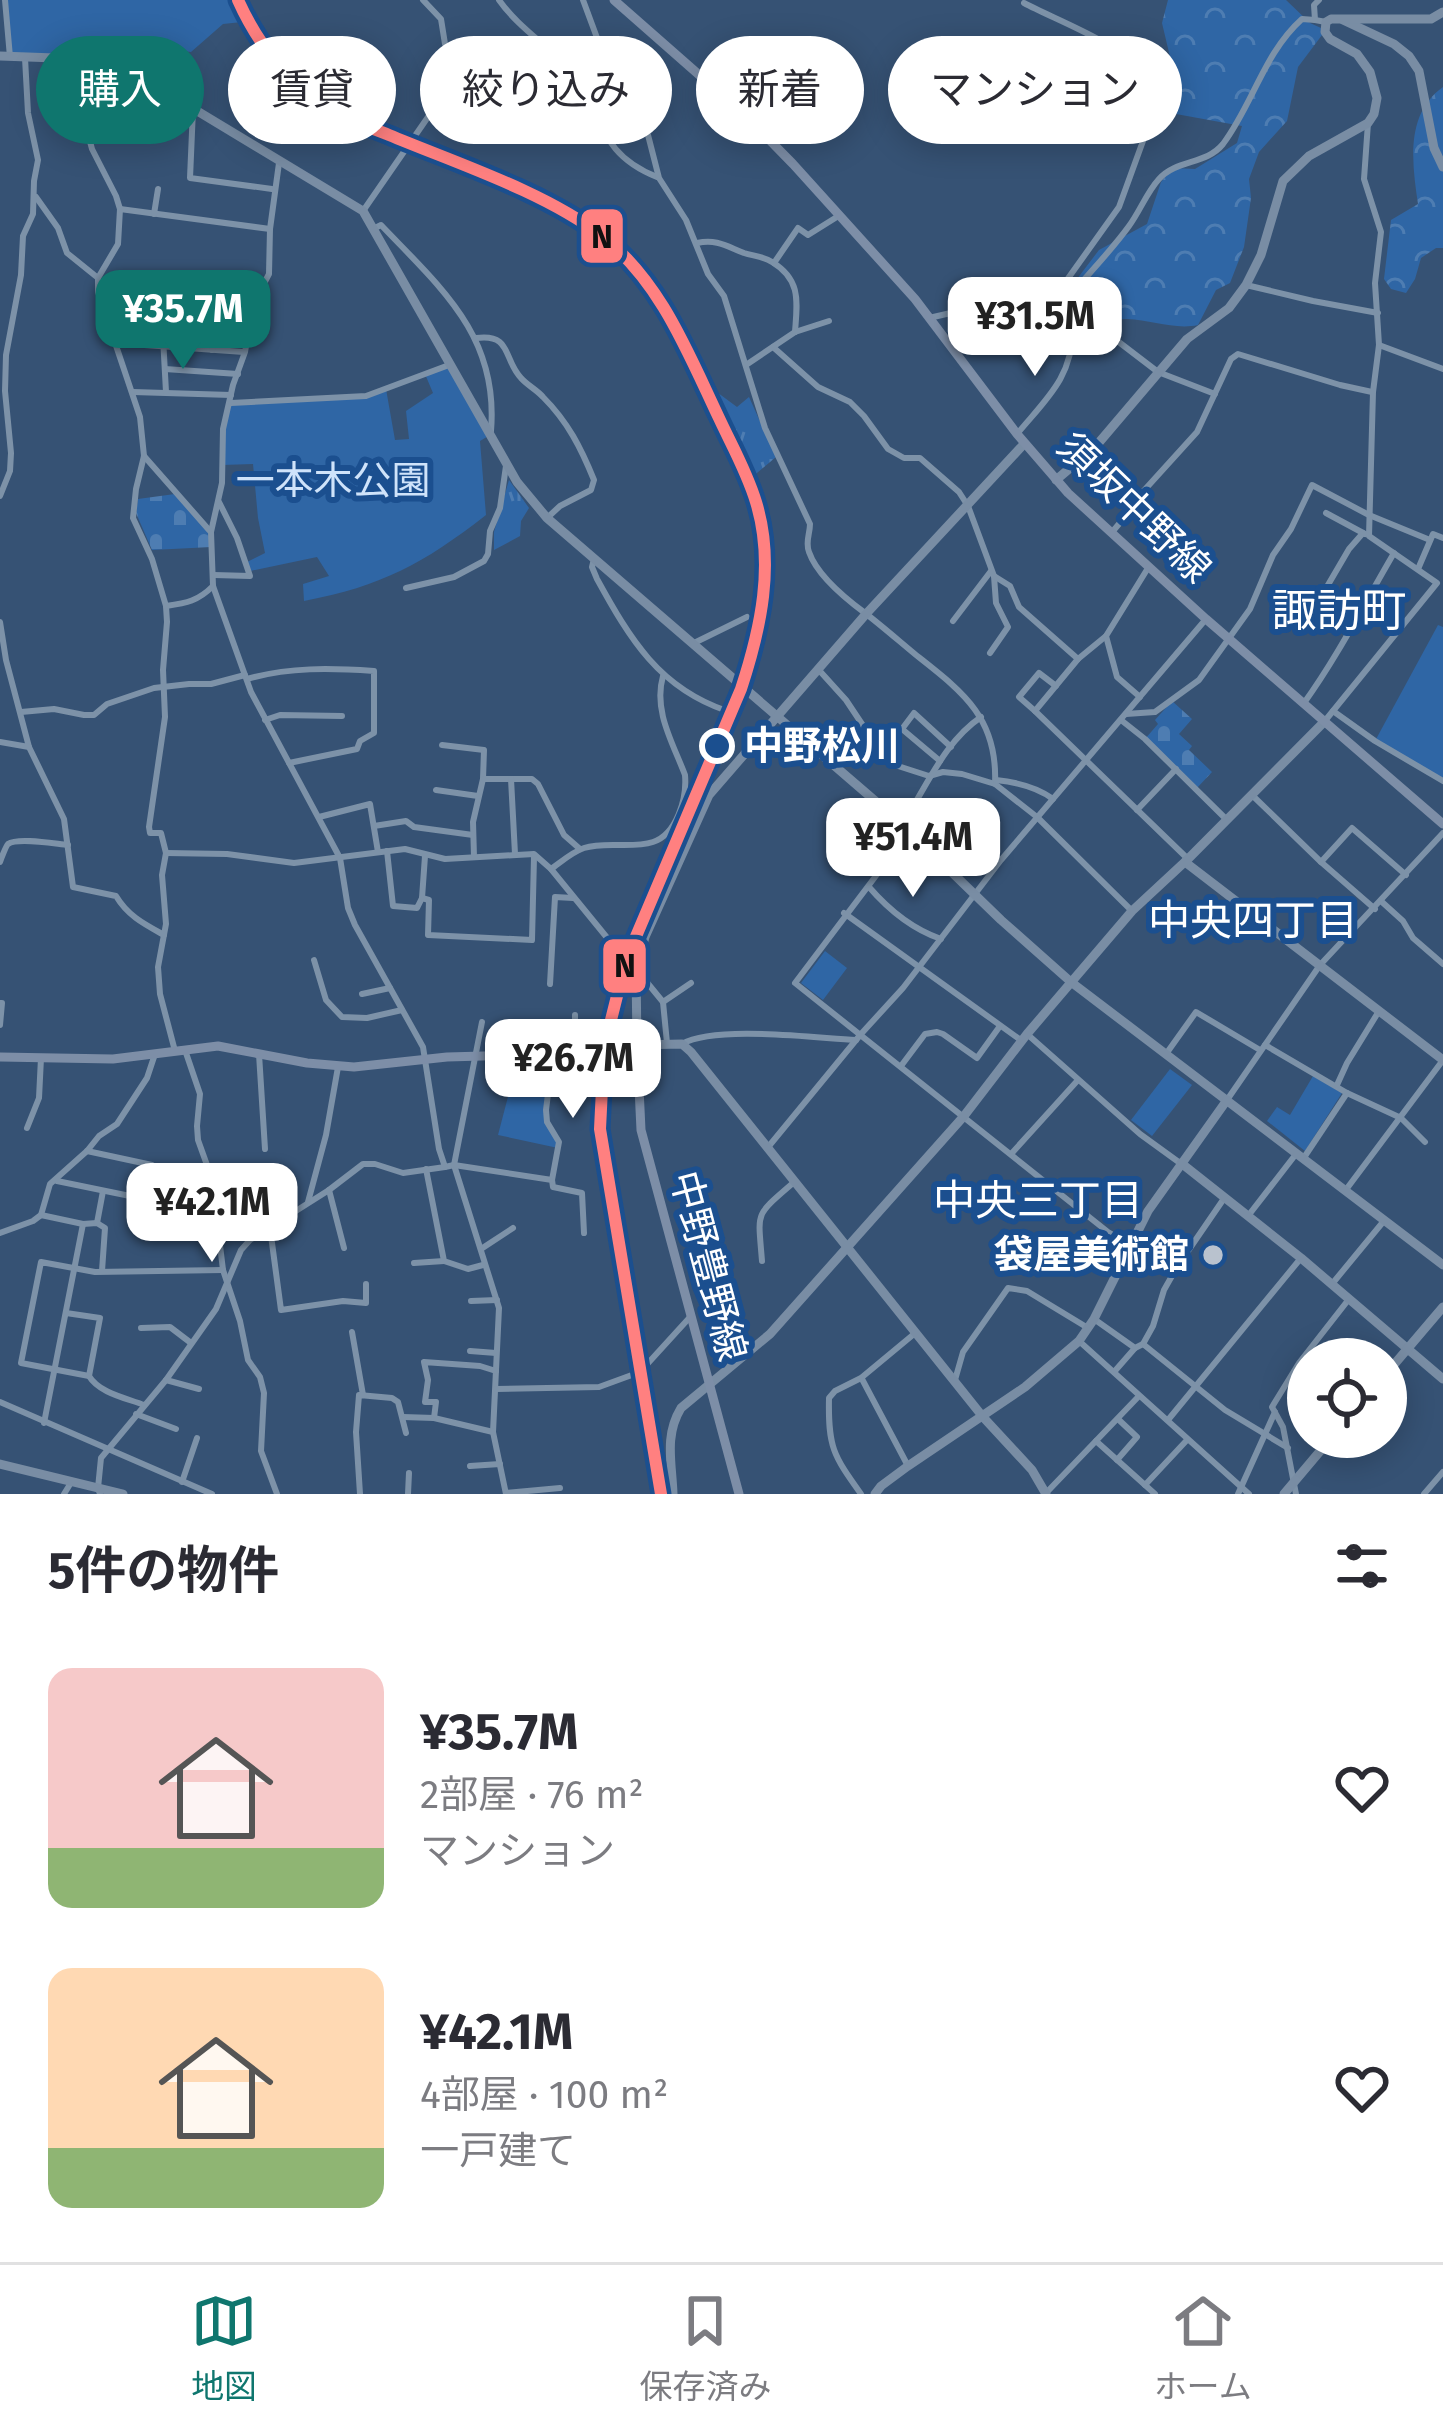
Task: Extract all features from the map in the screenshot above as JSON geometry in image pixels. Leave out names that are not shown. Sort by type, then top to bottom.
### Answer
[{"type":"main road","name":"須坂中野線","points":[[614,0],[747,117],[840,215],[1056,480],[1148,568],[1443,824]]},
{"type":"main road","points":[[0,1057],[113,1059],[218,1046],[338,1067],[637,1045]]},
{"type":"main road","name":"中野豊野線","points":[[637,1045],[640,1130],[740,1494]]},
{"type":"street","points":[[5,0],[5,56],[36,58]]},
{"type":"street","points":[[423,0],[441,20],[444,36]]},
{"type":"street","points":[[500,0],[532,36]]},
{"type":"street","points":[[583,0],[603,54],[620,74],[648,135],[659,178],[724,296],[765,428],[810,524],[809,554],[842,597],[965,695],[981,717],[995,782],[1132,910]]},
{"type":"street","points":[[1056,480],[1096,446],[1187,339],[1229,308],[1261,255],[1282,181],[1309,156],[1368,123],[1374,114],[1377,98],[1370,72],[1357,54],[1325,32],[1314,5],[1319,0]]},
{"type":"street","points":[[1024,3],[1075,27],[1136,66],[1152,104],[1151,119],[1119,207],[1054,298]]},
{"type":"street","points":[[681,809],[692,810],[706,800],[866,614],[968,506],[1060,380],[1072,355],[1075,325],[1069,312],[1070,297],[1132,221],[1157,181],[1174,168],[1213,155],[1288,32],[1302,19],[1431,19],[1443,12]]},
{"type":"street","points":[[1343,20],[1409,56],[1419,71],[1434,148],[1443,167]]},
{"type":"street","points":[[0,496],[11,453],[6,355],[23,236],[33,214],[38,160],[28,113],[25,58]]},
{"type":"street","points":[[204,115],[363,211],[506,464],[547,518],[906,827],[1071,982],[1443,1264]]},
{"type":"street","points":[[1352,624],[1318,602],[1348,549],[1366,534],[1369,514],[1379,346],[1375,283],[1381,232],[1364,179],[1368,123]]},
{"type":"street","points":[[363,211],[420,129]]},
{"type":"street","points":[[91,144],[120,209],[118,244],[98,278],[98,292],[133,392],[144,456],[133,518],[166,606],[163,738],[149,827],[161,833],[166,853],[160,994],[200,1094],[198,1140],[212,1179],[223,1270],[248,1360],[264,1393],[261,1451],[277,1494]]},
{"type":"street","points":[[191,144],[190,178],[274,190]]},
{"type":"street","points":[[612,144],[620,157],[659,178]]},
{"type":"street","points":[[280,159],[269,229],[268,274],[254,302],[223,429],[222,483],[211,532],[213,586],[265,720],[340,858],[355,925],[423,1047],[439,1149],[497,1300],[493,1432],[506,1494],[560,1488]]},
{"type":"street","points":[[154,214],[158,188]]},
{"type":"street","points":[[34,196],[58,228],[67,253],[98,278]]},
{"type":"street","points":[[120,209],[269,229]]},
{"type":"street","points":[[774,263],[798,228],[808,235],[840,215]]},
{"type":"street","points":[[373,229],[381,225],[440,286],[476,338],[493,404],[490,435]]},
{"type":"street","points":[[697,243],[722,242],[774,263],[797,292],[795,332]]},
{"type":"street","points":[[1246,285],[1378,313]]},
{"type":"street","points":[[928,318],[1015,291],[1054,298]]},
{"type":"street","points":[[1054,298],[1061,324],[1107,333],[1158,372],[1215,394]]},
{"type":"street","points":[[166,392],[161,300],[199,302],[196,349]]},
{"type":"street","points":[[199,310],[252,318]]},
{"type":"street","points":[[212,350],[215,312]]},
{"type":"street","points":[[746,365],[795,332],[829,321]]},
{"type":"street","points":[[476,338],[498,340],[508,351],[519,377],[573,430],[594,480],[591,490],[547,518]]},
{"type":"street","points":[[116,343],[245,352]]},
{"type":"street","points":[[773,346],[818,387],[850,402],[888,449],[904,458],[920,458],[959,492],[993,573],[996,603],[1008,627],[990,652]]},
{"type":"street","points":[[1379,346],[1443,369]]},
{"type":"street","points":[[1111,534],[1138,496],[1197,432],[1231,359],[1238,354],[1373,392]]},
{"type":"street","points":[[133,392],[231,399],[366,396],[449,365]]},
{"type":"street","points":[[165,369],[238,374]]},
{"type":"street","points":[[144,456],[211,532]]},
{"type":"street","points":[[406,588],[454,578],[484,561],[500,508],[506,464]]},
{"type":"street","points":[[1124,717],[1155,712],[1198,680],[1256,598],[1312,485],[1430,540]]},
{"type":"street","points":[[214,575],[250,576],[219,502]]},
{"type":"street","points":[[673,1494],[669,1443],[681,1408],[770,1334],[964,1116],[1132,910],[1324,722],[1440,585],[1366,534],[1326,513]]},
{"type":"street","points":[[1418,569],[1433,534],[1443,538]]},
{"type":"street","points":[[1304,703],[1336,658],[1394,553]]},
{"type":"street","points":[[595,558],[592,567],[614,609],[651,664],[695,699],[727,711]]},
{"type":"street","points":[[1035,711],[1078,659],[1106,636],[1148,568]]},
{"type":"street","points":[[953,621],[993,573]]},
{"type":"street","points":[[993,573],[1010,586],[1019,608],[1078,659]]},
{"type":"street","points":[[166,606],[190,603],[213,586]]},
{"type":"street","points":[[694,643],[747,617]]},
{"type":"street","points":[[769,1146],[1037,817],[1206,619]]},
{"type":"street","points":[[0,622],[29,747],[64,819],[73,887],[116,896],[125,911],[164,934]]},
{"type":"street","points":[[1106,636],[1118,677],[1140,698]]},
{"type":"street","points":[[818,669],[898,766],[929,776],[954,772],[1013,782],[1053,799]]},
{"type":"street","points":[[21,712],[54,709],[94,715],[107,704],[189,683],[211,684],[292,670],[374,671],[374,733],[360,741],[357,749],[287,763]]},
{"type":"street","points":[[1056,686],[1039,673],[1019,697],[1187,861],[1443,1060],[1345,1191]]},
{"type":"street","points":[[0,675],[10,676]]},
{"type":"street","points":[[551,869],[580,849],[654,842],[681,809],[686,776],[659,705],[663,676]]},
{"type":"street","points":[[1333,711],[1443,781]]},
{"type":"street","points":[[940,761],[902,729],[914,713],[951,747]]},
{"type":"street","points":[[265,720],[280,715],[342,716]]},
{"type":"street","points":[[981,717],[968,726],[929,776],[906,827],[869,886],[796,983],[859,1037],[1130,1245]]},
{"type":"street","points":[[1124,717],[1228,820]]},
{"type":"street","points":[[0,742],[29,747]]},
{"type":"street","points":[[442,745],[484,750],[474,857]]},
{"type":"street","points":[[1137,810],[1176,769]]},
{"type":"street","points":[[483,779],[532,779],[563,835],[580,849]]},
{"type":"street","points":[[511,779],[515,854]]},
{"type":"street","points":[[436,790],[478,796]]},
{"type":"street","points":[[1252,796],[1375,909]]},
{"type":"street","points":[[706,800],[645,937],[637,976],[637,1045],[743,1035],[859,1037]]},
{"type":"street","points":[[319,817],[370,804],[393,906],[417,908],[425,856]]},
{"type":"street","points":[[374,826],[406,821],[414,827],[473,835]]},
{"type":"street","points":[[1321,862],[1352,828],[1406,875]]},
{"type":"street","points":[[875,1494],[908,1466],[1024,1388],[1079,1341],[1148,1211],[1320,965],[1443,833]]},
{"type":"street","points":[[0,862],[10,842],[68,845]]},
{"type":"street","points":[[166,853],[227,854],[294,863],[405,849],[445,859],[534,854],[622,956]]},
{"type":"street","points":[[422,898],[429,900],[428,935],[532,940],[534,854]]},
{"type":"street","points":[[869,886],[914,926],[940,939]]},
{"type":"street","points":[[550,983],[555,898],[574,898]]},
{"type":"street","points":[[1382,902],[1420,946],[1443,964]]},
{"type":"street","points":[[846,914],[1000,1026],[1024,1037],[1394,1338]]},
{"type":"street","points":[[314,961],[326,1000],[342,1017],[367,1018],[402,1010]]},
{"type":"street","points":[[637,976],[663,1002],[668,1043]]},
{"type":"street","points":[[663,1002],[691,983]]},
{"type":"street","points":[[362,994],[390,988]]},
{"type":"street","points":[[0,1003],[0,1024]]},
{"type":"street","points":[[1336,1086],[1379,1011]]},
{"type":"street","points":[[1166,1054],[1196,1012],[1401,1118],[1425,1142]]},
{"type":"street","points":[[569,1088],[574,1015]]},
{"type":"street","points":[[449,1166],[482,1022]]},
{"type":"street","points":[[901,1066],[931,1032],[943,1034],[977,1058],[1000,1026]]},
{"type":"street","points":[[682,1044],[769,1146],[983,1417],[1032,1470],[1046,1494],[1140,1395]]},
{"type":"street","points":[[41,1215],[46,1190],[117,1124],[147,1078],[154,1054]]},
{"type":"street","points":[[259,1054],[265,1149]]},
{"type":"street","points":[[553,1054],[546,1110],[559,1142],[553,1187],[582,1192],[584,1233]]},
{"type":"street","points":[[27,1128],[39,1098],[41,1058]]},
{"type":"street","points":[[308,1202],[338,1067]]},
{"type":"street","points":[[1012,1153],[1078,1079]]},
{"type":"street","points":[[1248,1216],[1347,1093]]},
{"type":"street","points":[[87,1151],[152,1165]]},
{"type":"street","points":[[99,1491],[100,1458],[192,1344],[216,1309],[241,1250],[250,1240],[363,1163],[404,1173],[449,1166],[552,1180]]},
{"type":"street","points":[[425,1169],[444,1261]]},
{"type":"street","points":[[165,1193],[165,1180],[212,1179]]},
{"type":"street","points":[[54,1180],[130,1196]]},
{"type":"street","points":[[762,1261],[759,1218],[796,1181]]},
{"type":"street","points":[[98,1222],[104,1190]]},
{"type":"street","points":[[328,1190],[344,1248]]},
{"type":"street","points":[[1114,1372],[1153,1326],[1164,1290],[1225,1197]]},
{"type":"street","points":[[0,1233],[41,1215],[83,1224],[98,1222],[105,1228],[102,1271]]},
{"type":"street","points":[[1332,1284],[1384,1220]]},
{"type":"street","points":[[44,1423],[83,1224]]},
{"type":"street","points":[[270,1228],[280,1310],[343,1301],[366,1303],[366,1284]]},
{"type":"street","points":[[480,1249],[513,1228]]},
{"type":"street","points":[[1168,1420],[1300,1258]]},
{"type":"street","points":[[414,1263],[444,1261],[468,1269],[484,1264]]},
{"type":"street","points":[[89,1376],[22,1363],[41,1262],[102,1271],[223,1270]]},
{"type":"street","points":[[955,1380],[963,1352],[1008,1288],[1027,1291],[1139,1347],[1225,1410],[1287,1447]]},
{"type":"street","points":[[1287,1444],[1272,1407],[1349,1298]]},
{"type":"street","points":[[471,1300],[497,1300]]},
{"type":"street","points":[[1443,1307],[1407,1349],[1443,1379]]},
{"type":"street","points":[[67,1312],[100,1318],[91,1382],[144,1405]]},
{"type":"street","points":[[496,1389],[599,1387],[640,1372],[691,1316]]},
{"type":"street","points":[[141,1328],[170,1327],[192,1344]]},
{"type":"street","points":[[352,1332],[363,1395]]},
{"type":"street","points":[[861,1494],[830,1443],[829,1398],[916,1333]]},
{"type":"street","points":[[1079,1341],[1239,1491],[1250,1494]]},
{"type":"street","points":[[470,1351],[497,1353]]},
{"type":"street","points":[[434,1418],[436,1402],[425,1402],[424,1362],[496,1371]]},
{"type":"street","points":[[861,1378],[908,1466]]},
{"type":"street","points":[[166,1380],[199,1389]]},
{"type":"street","points":[[360,1494],[359,1395],[398,1402],[406,1433]]},
{"type":"street","points":[[0,1402],[212,1494]]},
{"type":"street","points":[[1239,1491],[1274,1412]]},
{"type":"street","points":[[136,1414],[176,1429]]},
{"type":"street","points":[[403,1417],[434,1418],[493,1432]]},
{"type":"street","points":[[1117,1460],[1137,1437],[1118,1419]]},
{"type":"street","points":[[182,1482],[197,1438]]},
{"type":"street","points":[[1145,1485],[1187,1440]]},
{"type":"street","points":[[1096,1441],[1155,1494]]},
{"type":"street","points":[[1289,1458],[1294,1489]]},
{"type":"street","points":[[1284,1494],[1294,1489],[1317,1458]]},
{"type":"street","points":[[0,1464],[123,1494]]},
{"type":"street","points":[[470,1466],[500,1464]]},
{"type":"street","points":[[408,1494],[409,1472]]},
{"type":"street","points":[[1424,1494],[1443,1472]]},
{"type":"street","points":[[64,1494],[72,1481]]},
{"type":"green space","points":[[5,0],[234,0],[242,22],[223,24],[204,41],[204,36],[36,36],[36,59],[10,57]]},
{"type":"green space","points":[[1168,0],[1286,0],[1321,28],[1322,35],[1298,67],[1287,121],[1259,152],[1249,179],[1244,247],[1230,283],[1216,290],[1198,325],[1127,319],[1075,324],[1065,315],[1064,296],[1099,250],[1147,224],[1161,182],[1173,168],[1195,169],[1237,143],[1242,126],[1182,115],[1182,36],[1165,36],[1162,23]]},
{"type":"green space","points":[[1443,87],[1443,248],[1421,258],[1406,293],[1391,289],[1384,279],[1391,220],[1418,204],[1413,156],[1417,125],[1422,111]]},
{"type":"green space","name":"一本木公園","points":[[449,365],[490,435],[480,441],[486,515],[401,571],[332,595],[304,601],[303,584],[329,576],[317,557],[250,571],[247,562],[265,553],[253,464],[222,465],[231,403],[354,398],[386,389],[395,440],[409,439],[406,411],[433,393],[425,374]]},
{"type":"green space","points":[[710,387],[737,407],[749,397],[776,457],[751,478]]},
{"type":"green space","points":[[509,480],[529,508],[521,521],[520,536],[494,550],[494,532]]},
{"type":"green space","points":[[175,494],[210,534],[211,547],[152,550],[136,513],[138,499]]},
{"type":"green space","points":[[1438,625],[1443,627],[1443,781],[1375,741]]},
{"type":"green space","points":[[1172,701],[1192,719],[1179,734],[1212,772],[1196,789],[1145,739]]},
{"type":"green space","points":[[825,951],[847,968],[823,1000],[801,983]]},
{"type":"green space","points":[[1170,1069],[1192,1085],[1152,1136],[1131,1120]]},
{"type":"green space","points":[[1313,1076],[1342,1093],[1305,1151],[1267,1121],[1277,1107],[1290,1115]]},
{"type":"green space","points":[[510,1089],[547,1097],[546,1110],[558,1148],[498,1135]]},
{"type":"transit line","name":"N","points":[[238,0],[279,65],[322,104],[350,120],[527,192],[579,220],[623,254],[671,320],[756,502],[765,572],[748,666],[626,960],[604,1048],[600,1129],[661,1494]]},
{"type":"place","name":"中野松川","points":[[717,746]]},
{"type":"place","name":"袋屋美術館","points":[[1213,1255]]},
{"type":"district","name":"諏訪町","points":[[1339,611]]},
{"type":"district","name":"中央四丁目","points":[[1253,921]]},
{"type":"district","name":"中央三丁目","points":[[1038,1201]]}]
